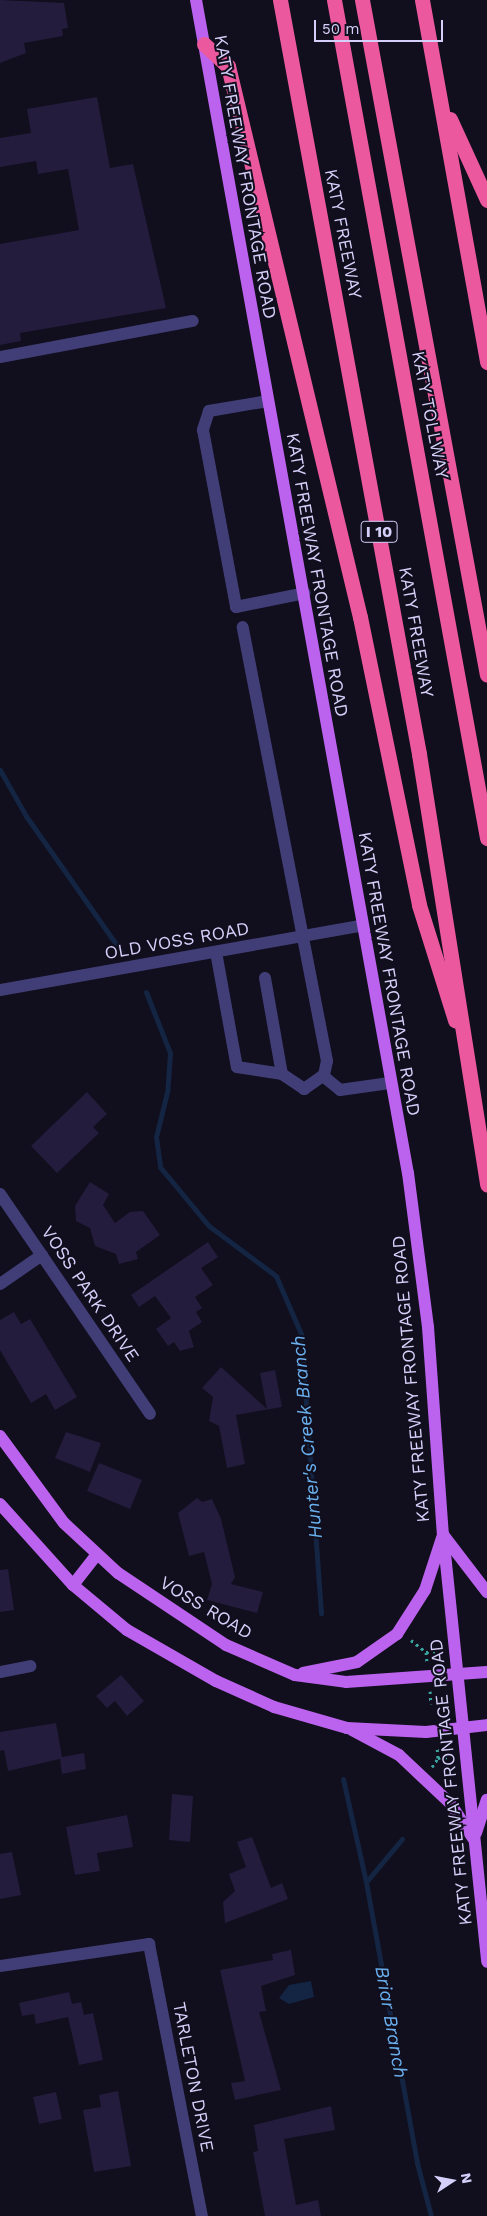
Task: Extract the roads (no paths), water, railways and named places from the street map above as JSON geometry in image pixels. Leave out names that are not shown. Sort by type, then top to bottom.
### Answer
[{"type":"highway","name":"KATY FREEWAY","points":[[280,0],[401,648],[487,1185]]},
{"type":"highway","name":"KATY TOLLWAY","points":[[334,0],[487,838]]},
{"type":"highway","name":"KATY TOLLWAY","points":[[362,0],[487,675]]},
{"type":"highway","points":[[422,0],[487,362]]},
{"type":"highway","points":[[204,44],[228,66],[360,617],[418,905],[469,1065]]},
{"type":"highway","points":[[441,99],[487,200]]},
{"type":"main road","name":"KATY FREEWAY FRONTAGE ROAD","points":[[196,0],[268,401],[305,593],[361,926],[390,1084],[428,1327],[443,1534],[487,1962]]},
{"type":"main road","name":"VOSS ROAD","points":[[0,1436],[64,1523],[97,1554],[118,1573],[226,1645],[295,1675],[346,1682],[487,1672]]},
{"type":"main road","points":[[0,1504],[73,1585],[127,1630],[216,1681],[274,1707],[347,1728],[399,1755],[450,1803],[474,1840]]},
{"type":"main road","points":[[443,1534],[487,1592]]},
{"type":"main road","points":[[295,1675],[357,1662],[397,1634],[425,1590],[443,1534]]},
{"type":"main road","points":[[73,1585],[97,1554]]},
{"type":"main road","points":[[347,1728],[426,1732],[462,1729],[487,1724]]},
{"type":"main road","points":[[474,1840],[487,1800]]},
{"type":"street","points":[[0,357],[193,321]]},
{"type":"street","points":[[268,401],[209,411],[203,430],[236,607],[305,593]]},
{"type":"street","points":[[216,952],[237,1067],[282,1074],[304,1088],[323,1076],[327,1061],[244,626]]},
{"type":"street","name":"OLD VOSS ROAD","points":[[0,990],[361,926]]},
{"type":"street","points":[[265,978],[282,1074]]},
{"type":"street","points":[[323,1076],[340,1090],[390,1084]]},
{"type":"street","name":"VOSS PARK DRIVE","points":[[0,1194],[150,1414]]},
{"type":"street","points":[[0,1284],[42,1255]]},
{"type":"street","points":[[0,1672],[30,1666]]},
{"type":"street","name":"TARLETON DRIVE","points":[[0,1966],[149,1944],[202,2216]]},
{"type":"water","points":[[311,1981],[314,1997],[289,2004],[279,1998],[289,1985]]},
{"type":"waterway","name":"Hunter's Creek Branch","points":[[0,770],[26,816],[123,954]]},
{"type":"waterway","name":"Hunter's Creek Branch","points":[[146,992],[170,1053],[167,1092],[156,1137],[160,1167],[209,1226],[276,1276],[301,1334],[321,1613]]},
{"type":"waterway","name":"Hunter's Creek Branch","points":[[343,1779],[366,1882]]},
{"type":"waterway","name":"Briar Branch","points":[[402,1839],[366,1882],[417,2163],[431,2216]]}]
